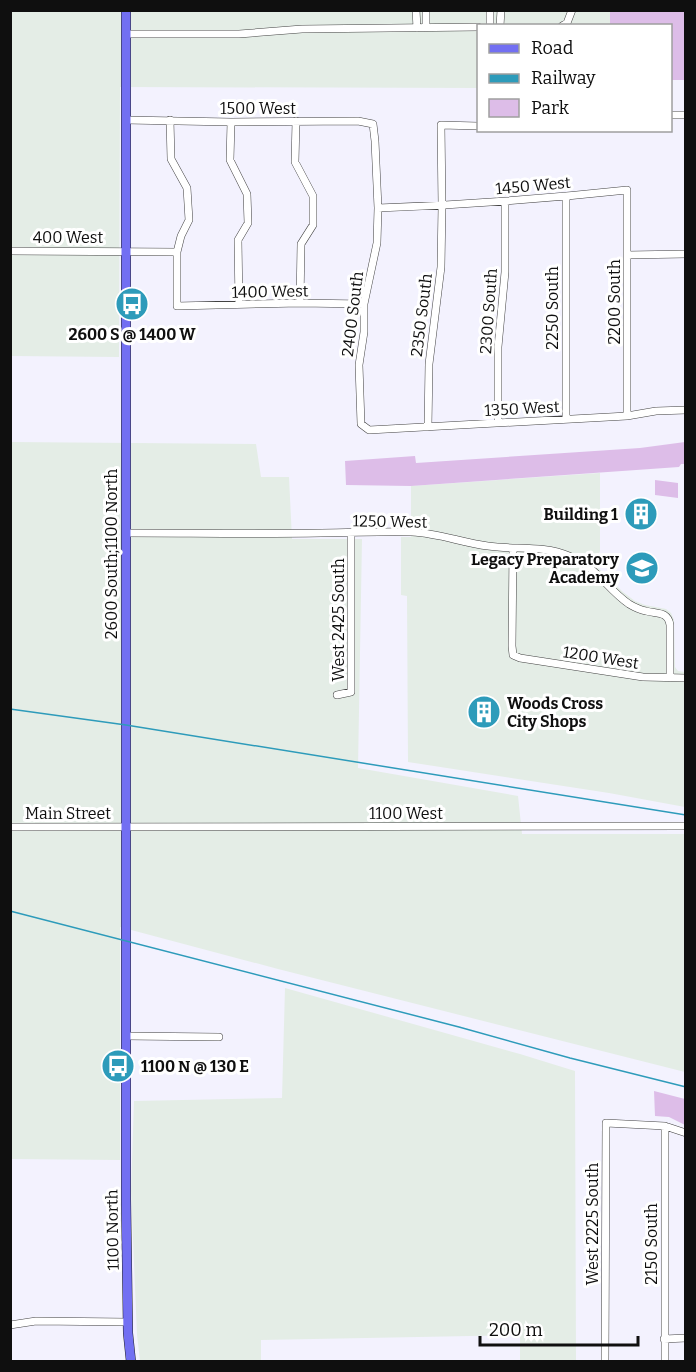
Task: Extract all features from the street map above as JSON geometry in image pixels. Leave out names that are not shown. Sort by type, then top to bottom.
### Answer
[{"type":"main road","name":"2600 South;1100 North","points":[[126,10],[126,1097]]},
{"type":"main road","name":"1100 North","points":[[126,1097],[126,1216],[131,1362]]},
{"type":"street","points":[[416,10],[417,28]]},
{"type":"street","points":[[426,10],[426,28]]},
{"type":"street","points":[[565,24],[572,10]]},
{"type":"street","points":[[126,34],[239,34],[302,28],[477,27]]},
{"type":"street","name":"1500 West","points":[[126,120],[358,121],[373,124],[378,208]]},
{"type":"street","points":[[170,120],[171,159],[187,188],[189,220],[181,236],[177,252]]},
{"type":"street","points":[[231,122],[230,160],[247,194],[248,223],[238,240],[239,304]]},
{"type":"street","points":[[296,122],[295,162],[314,196],[313,225],[301,244],[300,303]]},
{"type":"street","name":"2350 South","points":[[428,427],[429,364],[441,267],[441,125],[477,126]]},
{"type":"street","name":"1450 West","points":[[442,206],[627,189]]},
{"type":"street","name":"2200 South","points":[[627,189],[627,416]]},
{"type":"street","name":"2250 South","points":[[566,196],[566,419]]},
{"type":"street","name":"2300 South","points":[[498,423],[498,347],[504,272],[505,202]]},
{"type":"street","points":[[378,208],[442,206]]},
{"type":"street","name":"2400 South","points":[[361,424],[359,365],[364,332],[364,304],[376,243],[378,208]]},
{"type":"street","name":"400 West","points":[[10,251],[177,252]]},
{"type":"street","name":"1400 West","points":[[177,252],[177,306],[364,304]]},
{"type":"street","points":[[627,255],[686,254]]},
{"type":"street","name":"1350 West","points":[[361,424],[369,430],[627,416],[656,411],[686,410]]},
{"type":"street","name":"1250 West","points":[[126,533],[413,532],[490,547],[543,549],[582,562],[629,603],[643,610],[667,616],[670,625],[670,678]]},
{"type":"street","name":"West 2425 South","points":[[337,695],[351,692],[351,533]]},
{"type":"street","name":"1200 West","points":[[513,548],[513,656],[639,677],[686,678]]},
{"type":"street","name":"1100 West","points":[[126,827],[686,826]]},
{"type":"street","name":"Main Street","points":[[10,827],[126,827]]},
{"type":"street","points":[[126,1036],[219,1037]]},
{"type":"street","name":"West 2225 South","points":[[605,1362],[606,1123],[665,1126]]},
{"type":"street","points":[[665,1126],[686,1133]]},
{"type":"street","name":"2150 South","points":[[664,1362],[665,1126]]},
{"type":"street","points":[[10,1325],[36,1321],[128,1322]]},
{"type":"street","points":[[664,1339],[686,1338]]},
{"type":"shaded area","points":[[11,11],[610,11],[610,24],[477,24],[477,88],[120,87],[119,357],[11,356]]},
{"type":"shaded area","points":[[11,442],[256,444],[261,477],[289,477],[292,539],[362,539],[358,768],[518,796],[522,834],[685,834],[685,1072],[120,927],[120,1160],[11,1159]]},
{"type":"shaded area","points":[[600,473],[600,551],[594,564],[635,601],[666,609],[674,620],[675,667],[678,671],[685,672],[685,807],[408,762],[407,596],[401,595],[401,537],[411,537],[411,486]]},
{"type":"shaded area","points":[[285,988],[575,1071],[576,1361],[520,1361],[520,1335],[261,1340],[261,1361],[140,1361],[131,1191],[134,1101],[282,1098]]},
{"type":"green space","points":[[610,12],[685,12],[685,80],[672,80],[672,24],[610,24]]},
{"type":"green space","points":[[685,442],[685,464],[679,467],[411,486],[346,485],[345,461],[415,456],[416,463],[640,448]]},
{"type":"green space","points":[[655,480],[678,483],[678,498],[655,495]]},
{"type":"green space","points":[[654,1091],[685,1099],[685,1125],[669,1117],[655,1116]]},
{"type":"railway","points":[[10,709],[126,725],[686,815]]},
{"type":"railway","points":[[10,911],[686,1087]]},
{"type":"place","name":"2600 S @ 1400 W","points":[[132,304]]},
{"type":"place","name":"Building 1","points":[[641,514]]},
{"type":"place","name":"Legacy Preparatory Academy","points":[[642,568]]},
{"type":"place","name":"Woods Cross City Shops","points":[[484,712]]},
{"type":"place","name":"1100 N @ 130 E","points":[[118,1066]]}]
